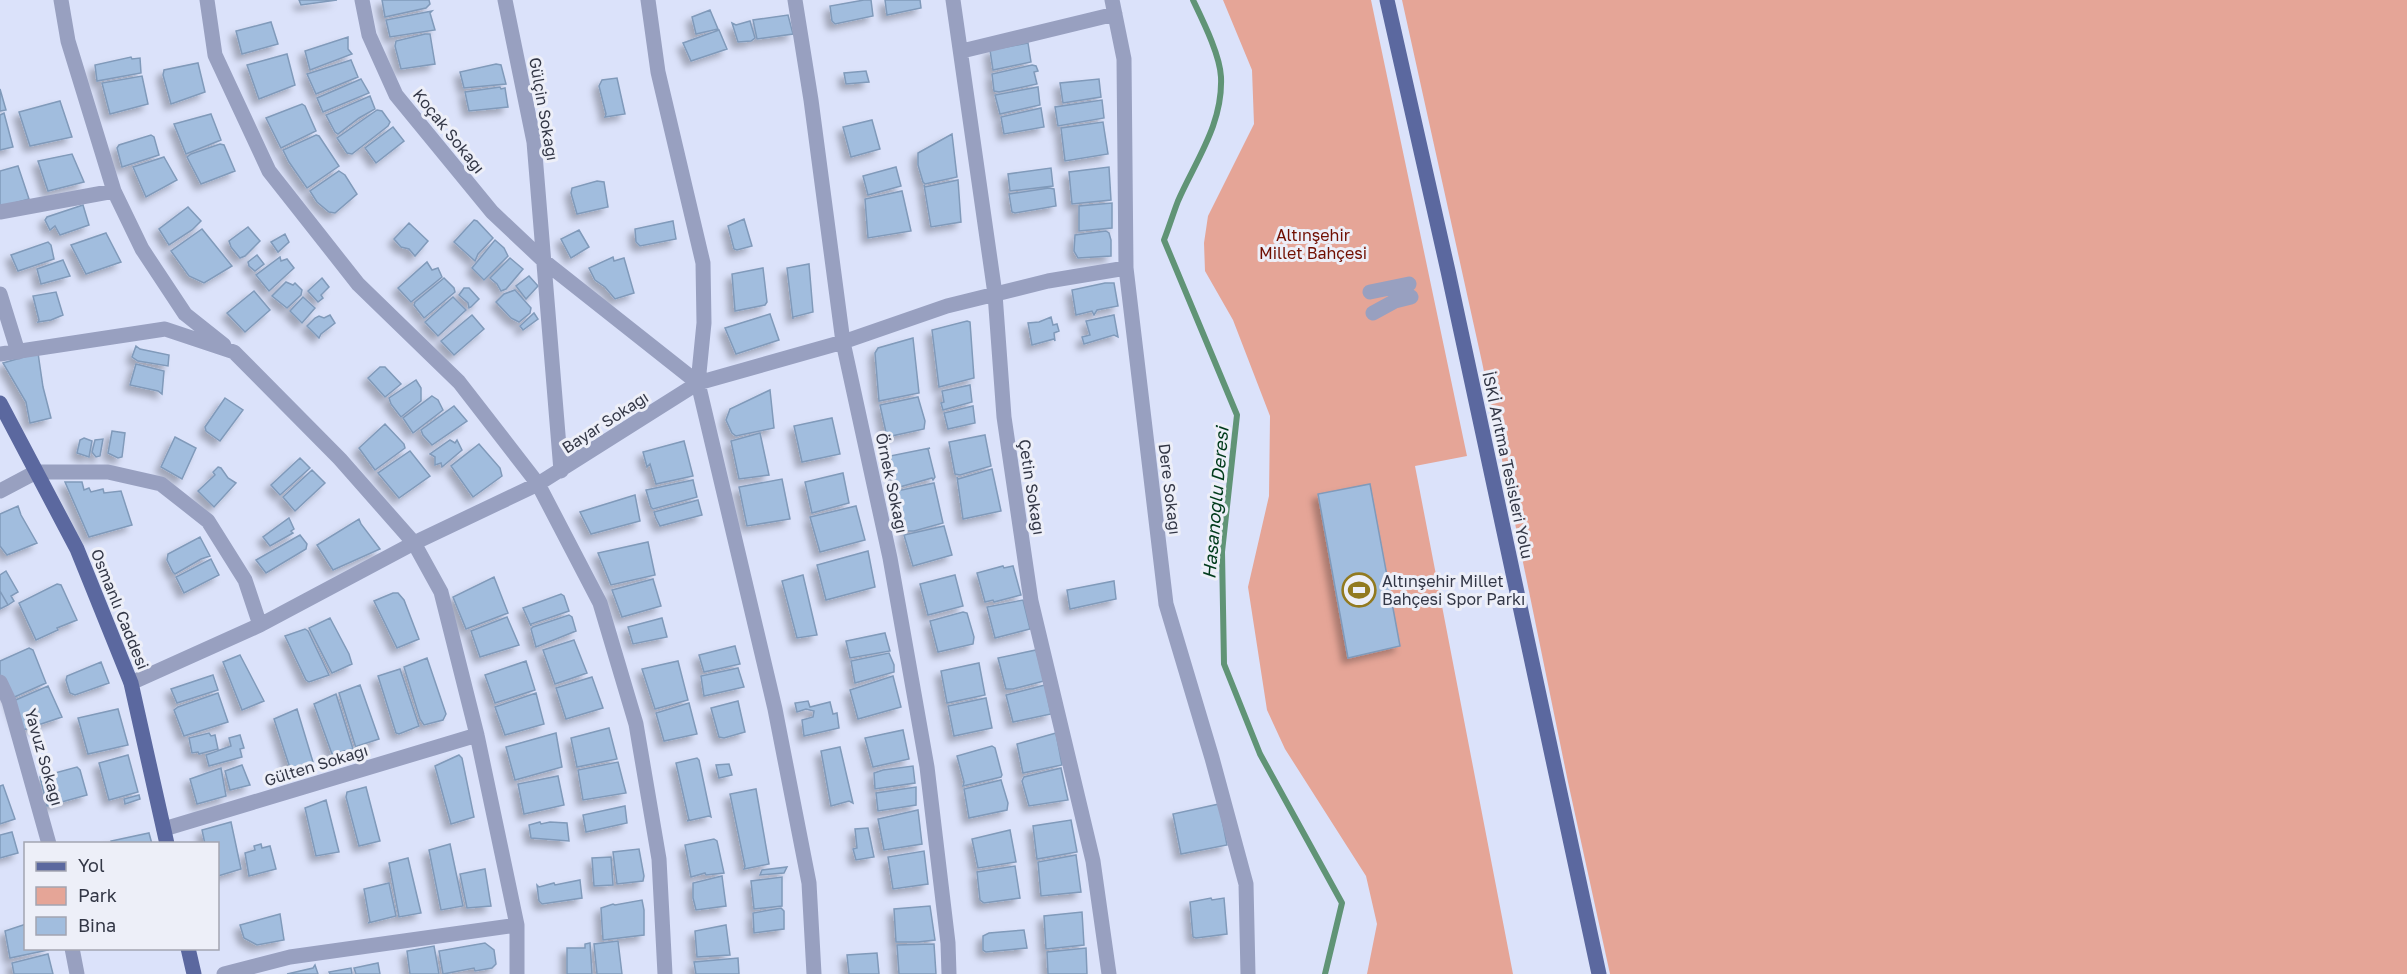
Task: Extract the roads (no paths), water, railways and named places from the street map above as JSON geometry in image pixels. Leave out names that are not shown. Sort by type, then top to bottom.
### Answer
[{"type":"main road","name":"İSKİ Arıtma Tesisleri Yolu","points":[[1387,0],[1448,271],[1599,974]]},
{"type":"main road","name":"Osmanlı Caddesi","points":[[0,403],[76,549],[130,683],[166,836]]},
{"type":"main road","points":[[188,950],[194,974]]},
{"type":"street","points":[[61,0],[68,41],[114,191],[141,249],[185,314],[234,352],[340,459],[414,543],[441,592],[477,735],[517,925],[517,974]]},
{"type":"street","points":[[207,0],[215,55],[269,171],[358,284],[459,382],[538,484],[600,603],[636,724],[659,858],[665,974]]},
{"type":"street","name":"Koçak Sokağı","points":[[362,0],[369,35],[396,95],[492,212],[545,262],[698,383]]},
{"type":"street","name":"Gülçin Sokağı","points":[[505,0],[534,142],[561,471]]},
{"type":"street","points":[[648,0],[658,72],[703,263],[704,323],[698,383],[775,709],[809,883],[814,974]]},
{"type":"street","name":"Örnek Sokağı","points":[[795,0],[811,100],[843,342],[890,558],[927,768],[950,974]]},
{"type":"street","name":"Çetin Sokağı","points":[[953,0],[995,294],[1004,417],[1031,601],[1093,861],[1109,974]]},
{"type":"street","points":[[962,51],[1114,7]]},
{"type":"street","name":"Dere Sokağı","points":[[1114,7],[1124,59],[1126,268],[1166,604],[1212,758],[1246,884],[1248,974]]},
{"type":"street","points":[[0,212],[114,191]]},
{"type":"street","name":"Bayar Sokağı","points":[[130,683],[260,625],[414,543],[538,484],[698,383],[843,342],[947,306],[1048,281],[1126,268]]},
{"type":"street","points":[[1370,292],[1410,291],[1373,313]]},
{"type":"street","points":[[0,294],[18,352]]},
{"type":"street","points":[[0,354],[165,329],[234,352]]},
{"type":"street","points":[[0,491],[36,472],[108,472],[161,484],[208,521],[245,580],[260,625]]},
{"type":"street","name":"Yavuz Sokağı","points":[[0,682],[9,701],[49,842]]},
{"type":"street","name":"Gülten Sokağı","points":[[166,836],[477,735]]},
{"type":"street","points":[[224,974],[290,957],[517,925]]},
{"type":"street","points":[[72,950],[76,974]]},
{"type":"waterway","name":"Hasanoğlu Deresi","points":[[1193,0],[1218,59],[1221,77],[1220,94],[1213,126],[1178,201],[1164,240],[1237,415],[1222,552],[1224,664],[1260,754],[1342,903],[1325,974]]},
{"type":"place","name":"Altınşehir Millet Bahçesi Spor Parkı","points":[[1359,590]]},
{"type":"park label","name":"Altınşehir Millet Bahçesi","points":[[1313,244]]}]
